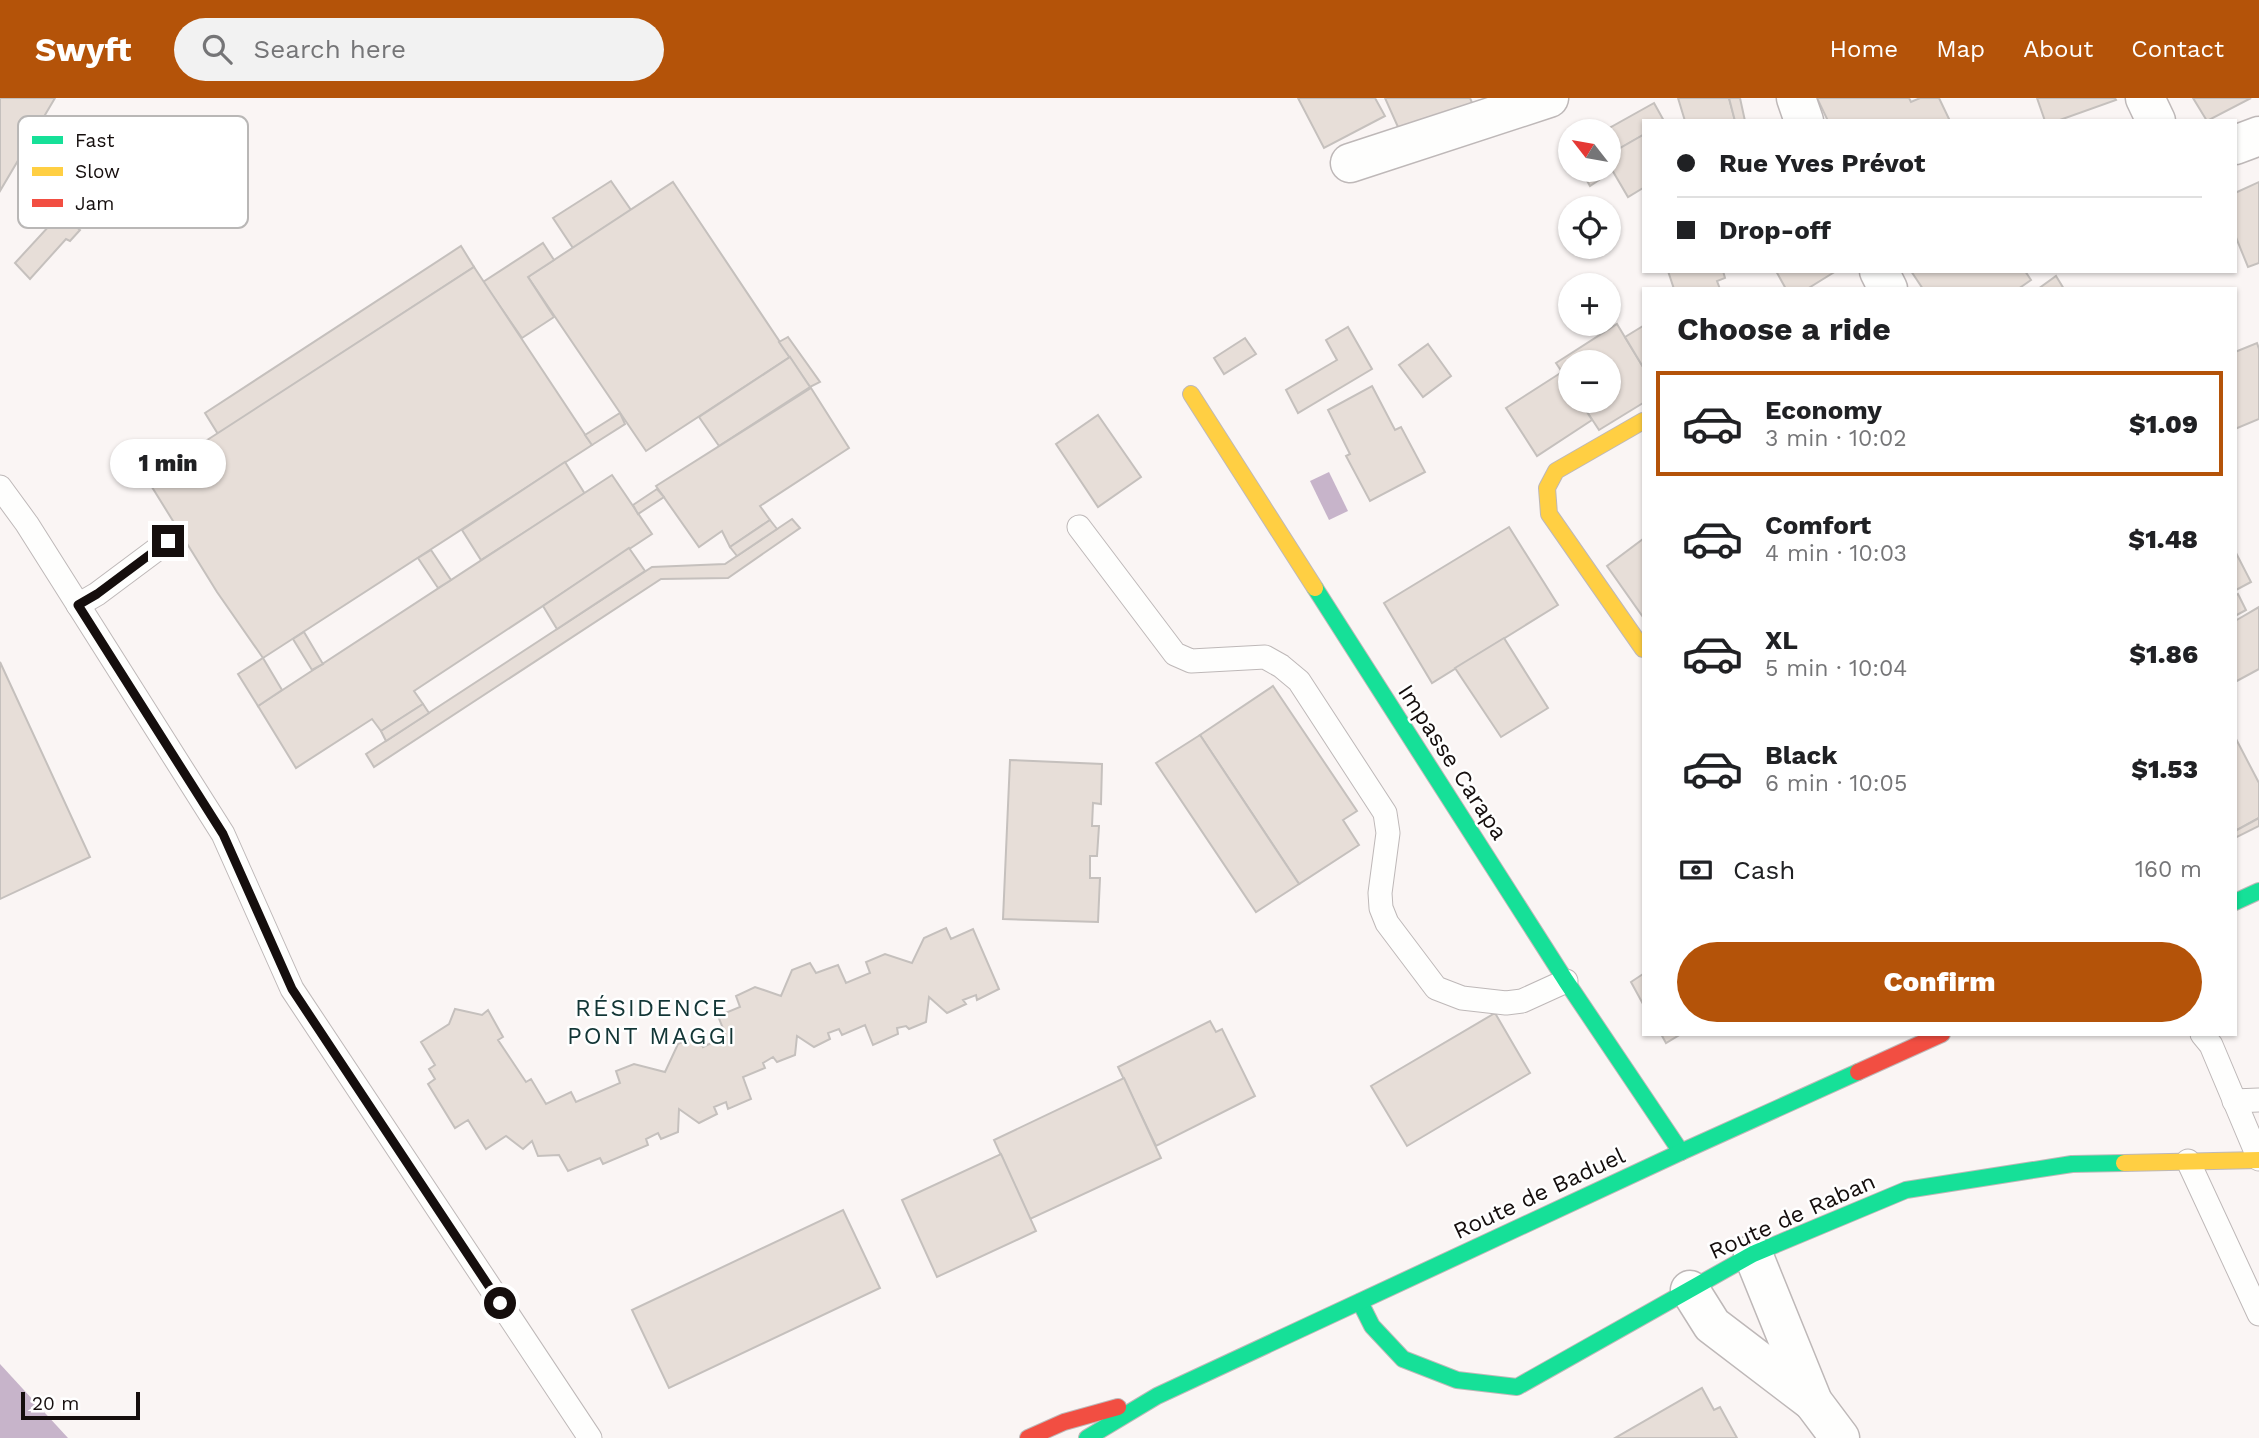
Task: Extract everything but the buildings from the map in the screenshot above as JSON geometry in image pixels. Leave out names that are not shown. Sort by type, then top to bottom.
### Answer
[{"type":"street","points":[[1350,163],[1549,98]]},
{"type":"street","points":[[1796,98],[1803,119]]},
{"type":"street","points":[[2145,98],[2155,119]]},
{"type":"street","points":[[2237,144],[2259,136]]},
{"type":"street","name":"Impasse Carapa","points":[[1191,394],[1566,981],[1681,1152]]},
{"type":"street","points":[[1642,422],[1556,471],[1547,488],[1549,514],[1642,648]]},
{"type":"street","points":[[2237,901],[2259,891]]},
{"type":"street","name":"Route de Baduel","points":[[1087,1438],[1157,1396],[1921,1039]]},
{"type":"street","name":"Route de Raban","points":[[1360,1302],[1372,1326],[1403,1359],[1457,1380],[1517,1387],[1753,1254],[1906,1190],[2072,1164],[2259,1159]]},
{"type":"street","points":[[1753,1254],[1813,1402],[1840,1438]]},
{"type":"street","points":[[1690,1290],[1712,1325],[1813,1402]]},
{"type":"street","name":"Route de Baduel","points":[[1028,1438],[1064,1422],[1157,1396]]},
{"type":"street","points":[[1010,1435],[1064,1422]]},
{"type":"lane","points":[[0,486],[27,524],[223,834],[292,989],[590,1438]]},
{"type":"lane","points":[[1079,527],[1175,654],[1191,660],[1265,657],[1299,681],[1385,813],[1388,833],[1380,893],[1381,908],[1387,923],[1436,988],[1462,998],[1506,1003],[1522,1001],[1566,981]]},
{"type":"lane","points":[[78,605],[168,541]]},
{"type":"lane","points":[[2207,1040],[2259,1159]]},
{"type":"lane","points":[[2234,1101],[2259,1100]]},
{"type":"lane","points":[[2188,1161],[2259,1314]]},
{"type":"shaded area","points":[[1329,472],[1348,511],[1329,520],[1310,481]]},
{"type":"shaded area","points":[[0,1364],[68,1438],[0,1438]]},
{"type":"traffic: fast","points":[[1315,588],[1566,981],[1681,1152]]},
{"type":"traffic: fast","points":[[2237,901],[2259,891]]},
{"type":"traffic: fast","points":[[1087,1438],[1157,1396],[1858,1072]]},
{"type":"traffic: fast","points":[[1360,1302],[1372,1326],[1403,1359],[1457,1380],[1517,1387],[1753,1254],[1906,1190],[2072,1164],[2124,1163]]},
{"type":"traffic: slow","points":[[1191,394],[1315,588]]},
{"type":"traffic: slow","points":[[1642,422],[1556,471],[1547,488],[1549,514],[1642,648]]},
{"type":"traffic: slow","points":[[2124,1163],[2259,1160]]},
{"type":"traffic: jam","points":[[1858,1072],[1938,1036]]},
{"type":"traffic: jam","points":[[1028,1438],[1064,1422],[1118,1407]]},
{"type":"district","name":"RÉSIDENCE PONT MAGGI","points":[[652,1022]]},
{"type":"route","points":[[168,541],[78,605],[223,834],[292,989],[500,1303]]}]
